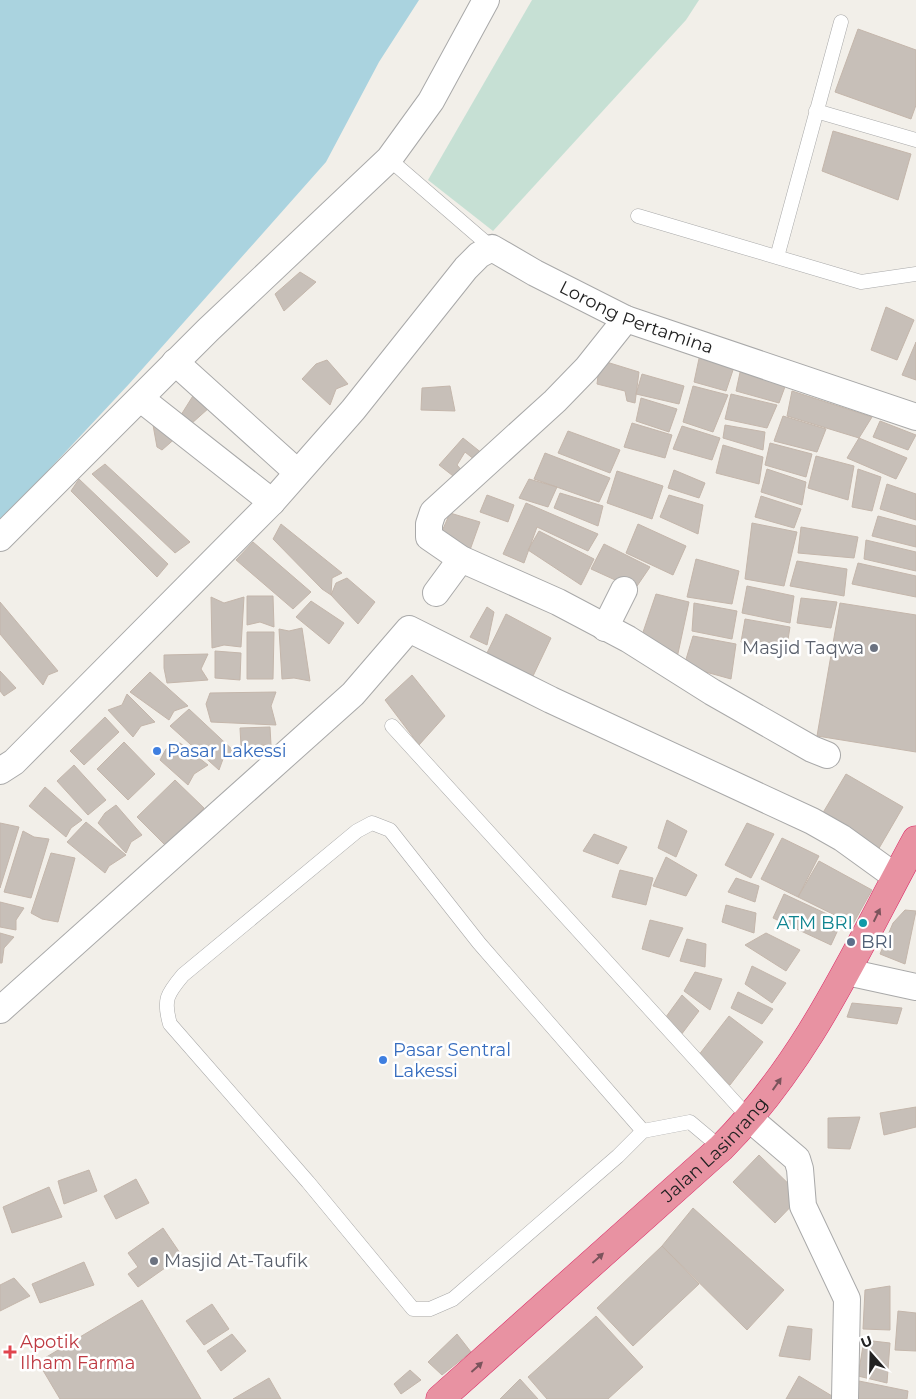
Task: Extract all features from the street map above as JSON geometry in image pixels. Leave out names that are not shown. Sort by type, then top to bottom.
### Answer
[{"type":"highway","name":"Jalan Lasinrang","points":[[440,1399],[721,1148],[750,1119],[788,1068],[847,972],[916,840]]},
{"type":"street","points":[[0,538],[176,362],[389,158],[431,101],[486,0]]},
{"type":"street","points":[[0,771],[14,762],[272,502],[359,403],[466,268],[479,255],[492,248]]},
{"type":"street","name":"Lorong Pertamina","points":[[492,248],[626,319],[916,417]]},
{"type":"street","points":[[626,319],[587,368],[555,401],[433,512],[429,524],[429,537],[461,559],[558,602],[787,735],[827,755]]},
{"type":"street","points":[[176,362],[297,472]]},
{"type":"street","points":[[141,399],[272,502]]},
{"type":"street","points":[[436,592],[461,559]]},
{"type":"street","points":[[605,628],[624,590]]},
{"type":"street","points":[[0,1010],[353,694],[409,628],[551,700],[812,821],[842,838],[896,876]]},
{"type":"street","points":[[847,972],[915,987]]},
{"type":"street","points":[[750,1119],[797,1160],[800,1168],[803,1206],[844,1290],[848,1310],[844,1399]]},
{"type":"lane","points":[[777,257],[841,22]]},
{"type":"lane","points":[[816,111],[916,140]]},
{"type":"lane","name":"Lorong Pertamina","points":[[389,158],[492,248]]},
{"type":"lane","points":[[638,216],[861,282],[916,274]]},
{"type":"lane","points":[[392,726],[750,1119]]},
{"type":"lane","points":[[642,1131],[479,943],[390,830],[372,823],[356,831],[183,975],[170,992],[165,1007],[170,1024],[302,1175],[413,1309],[430,1309],[453,1300],[618,1156],[642,1131],[690,1122],[721,1148]]},
{"type":"green space","points":[[532,0],[699,0],[686,20],[493,231],[428,180]]},
{"type":"water","points":[[0,0],[419,0],[379,62],[326,162],[129,384],[0,522]]},
{"type":"building","points":[[858,29],[916,50],[916,105],[911,119],[835,92]]},
{"type":"building","points":[[833,131],[911,154],[898,200],[822,171]]},
{"type":"building","points":[[300,272],[316,282],[284,311],[275,294]]},
{"type":"building","points":[[886,307],[914,320],[897,360],[871,350]]},
{"type":"building","points":[[916,342],[916,380],[902,375]]},
{"type":"building","points":[[700,354],[734,367],[726,391],[694,382]]},
{"type":"building","points":[[327,360],[348,384],[336,389],[330,405],[302,379],[316,364]]},
{"type":"building","points":[[600,360],[639,372],[635,403],[627,401],[625,391],[597,384]]},
{"type":"building","points":[[741,368],[786,384],[779,403],[736,391]]},
{"type":"building","points":[[642,374],[684,386],[679,404],[636,394]]},
{"type":"building","points":[[201,383],[219,399],[191,424],[181,415]]},
{"type":"building","points":[[450,386],[455,411],[421,410],[422,388]]},
{"type":"building","points":[[693,386],[728,395],[713,432],[683,422]]},
{"type":"building","points":[[792,391],[872,417],[859,438],[787,416]]},
{"type":"building","points":[[731,394],[777,405],[767,428],[725,419]]},
{"type":"building","points":[[641,398],[677,409],[669,432],[636,421]]},
{"type":"building","points":[[783,416],[826,429],[817,452],[774,441]]},
{"type":"building","points":[[880,421],[916,435],[908,450],[873,437]]},
{"type":"building","points":[[632,423],[672,435],[665,458],[624,447]]},
{"type":"building","points":[[153,425],[187,428],[162,450],[157,447]]},
{"type":"building","points":[[725,425],[765,432],[763,450],[723,438]]},
{"type":"building","points":[[682,426],[720,438],[712,460],[673,449]]},
{"type":"building","points":[[568,431],[620,450],[610,473],[558,453]]},
{"type":"building","points":[[463,438],[483,454],[475,460],[465,452],[457,465],[464,473],[457,479],[439,465]]},
{"type":"building","points":[[859,438],[907,458],[896,479],[847,458]]},
{"type":"building","points":[[770,443],[812,454],[806,477],[765,465]]},
{"type":"building","points":[[723,445],[763,457],[759,484],[716,473]]},
{"type":"building","points":[[545,453],[610,478],[599,502],[534,479]]},
{"type":"building","points":[[816,456],[854,466],[848,500],[808,488]]},
{"type":"building","points":[[105,464],[190,542],[175,553],[92,474]]},
{"type":"building","points":[[767,469],[806,482],[802,505],[761,492]]},
{"type":"building","points":[[858,469],[881,477],[872,511],[852,507]]},
{"type":"building","points":[[674,470],[705,483],[699,498],[668,488]]},
{"type":"building","points":[[617,471],[663,486],[652,519],[607,503]]},
{"type":"building","points":[[79,479],[168,564],[157,577],[71,491]]},
{"type":"building","points":[[529,479],[557,487],[548,507],[519,498]]},
{"type":"building","points":[[887,484],[916,494],[916,520],[880,509]]},
{"type":"building","points":[[560,493],[603,506],[598,526],[554,508]]},
{"type":"building","points":[[487,495],[514,505],[508,522],[480,512]]},
{"type":"building","points":[[669,495],[703,505],[698,534],[660,517]]},
{"type":"building","points":[[761,496],[801,509],[794,528],[755,517]]},
{"type":"building","points":[[526,503],[598,534],[588,551],[537,527],[524,563],[503,554]]},
{"type":"building","points":[[450,513],[480,522],[470,550],[439,538]]},
{"type":"building","points":[[878,516],[916,526],[916,547],[872,536]]},
{"type":"building","points":[[752,523],[797,532],[784,586],[745,579]]},
{"type":"building","points":[[281,524],[342,573],[332,578],[331,595],[322,589],[273,539]]},
{"type":"building","points":[[638,524],[686,546],[673,575],[626,553]]},
{"type":"building","points":[[801,527],[858,537],[854,558],[798,553]]},
{"type":"building","points":[[539,531],[594,559],[581,585],[528,550]]},
{"type":"building","points":[[866,540],[916,552],[916,571],[864,559]]},
{"type":"building","points":[[253,542],[311,592],[293,609],[236,560]]},
{"type":"building","points":[[604,544],[650,567],[635,589],[591,569]]},
{"type":"building","points":[[696,559],[739,571],[732,604],[687,597]]},
{"type":"building","points":[[797,561],[847,569],[844,596],[790,586]]},
{"type":"building","points":[[858,563],[916,576],[916,597],[852,584]]},
{"type":"building","points":[[347,578],[375,602],[358,624],[331,595],[336,583]]},
{"type":"building","points":[[747,586],[794,596],[790,623],[742,613]]},
{"type":"building","points":[[656,594],[689,602],[677,658],[640,641]]},
{"type":"building","points":[[247,596],[273,596],[274,627],[260,622],[247,625]]},
{"type":"building","points":[[211,597],[224,603],[244,597],[241,647],[224,645],[212,648]]},
{"type":"building","points":[[801,598],[837,602],[831,628],[797,623]]},
{"type":"building","points":[[311,601],[344,623],[329,644],[296,617]]},
{"type":"building","points":[[0,602],[58,671],[48,675],[43,685],[0,634]]},
{"type":"building","points":[[694,603],[737,611],[732,639],[692,631]]},
{"type":"building","name":"Masjid Taqwa","points":[[840,603],[916,615],[916,752],[817,736]]},
{"type":"building","points":[[487,607],[494,612],[487,645],[470,637]]},
{"type":"building","points":[[506,614],[551,638],[533,676],[486,655]]},
{"type":"building","points":[[745,619],[790,627],[786,652],[741,642]]},
{"type":"building","points":[[302,628],[310,681],[294,678],[282,679],[279,629],[289,631]]},
{"type":"building","points":[[247,632],[274,632],[273,679],[247,679]]},
{"type":"building","points":[[693,636],[736,644],[731,679],[684,666]]},
{"type":"building","points":[[215,651],[241,653],[240,680],[215,678]]},
{"type":"building","points":[[208,654],[201,669],[208,680],[167,683],[164,655]]},
{"type":"building","points":[[0,671],[16,688],[4,696],[0,691]]},
{"type":"building","points":[[150,672],[188,706],[174,711],[169,720],[130,692]]},
{"type":"building","points":[[412,675],[445,716],[419,745],[385,700]]},
{"type":"building","points":[[276,692],[271,706],[276,725],[211,722],[206,704],[210,693]]},
{"type":"building","points":[[127,694],[155,722],[141,726],[133,737],[108,710],[122,705]]},
{"type":"building","points":[[189,709],[236,753],[223,759],[219,770],[170,726]]},
{"type":"building","points":[[105,717],[119,732],[84,765],[70,751]]},
{"type":"building","points":[[270,727],[271,745],[241,746],[240,728]]},
{"type":"building","points":[[124,742],[155,774],[128,800],[97,769]]},
{"type":"building","points":[[180,743],[208,765],[194,774],[188,785],[160,760],[166,749]]},
{"type":"building","points":[[74,765],[106,800],[88,815],[57,781]]},
{"type":"building","points":[[846,774],[903,807],[878,850],[821,816]]},
{"type":"building","points":[[175,780],[204,808],[166,846],[137,817]]},
{"type":"building","points":[[45,787],[82,820],[71,828],[66,837],[29,806]]},
{"type":"building","points":[[116,805],[142,835],[131,842],[126,853],[98,823],[105,813]]},
{"type":"building","points":[[667,820],[687,831],[676,857],[658,848]]},
{"type":"building","points":[[86,822],[126,855],[109,866],[105,873],[67,842]]},
{"type":"building","points":[[0,823],[19,827],[0,888]]},
{"type":"building","points":[[747,823],[774,834],[751,878],[725,865]]},
{"type":"building","points":[[23,831],[34,837],[49,839],[31,898],[4,892]]},
{"type":"building","points":[[594,834],[627,847],[618,864],[583,851]]},
{"type":"building","points":[[782,838],[819,856],[798,897],[761,879]]},
{"type":"building","points":[[51,853],[75,858],[58,922],[42,919],[31,913]]},
{"type":"building","points":[[666,857],[697,875],[686,896],[653,886]]},
{"type":"building","points":[[819,861],[872,890],[853,924],[798,897]]},
{"type":"building","points":[[620,870],[653,878],[646,905],[612,897]]},
{"type":"building","points":[[736,878],[759,886],[755,902],[728,892]]},
{"type":"building","points":[[784,894],[842,921],[831,945],[773,918]]},
{"type":"building","points":[[0,902],[24,908],[16,920],[16,930],[0,927]]},
{"type":"building","points":[[726,905],[756,913],[754,933],[722,922]]},
{"type":"building","points":[[905,910],[916,911],[905,964],[880,954],[893,923]]},
{"type":"building","points":[[650,920],[683,928],[669,957],[642,949]]},
{"type":"building","points":[[0,933],[14,937],[4,948],[2,963],[0,963]]},
{"type":"building","points":[[766,933],[800,950],[786,971],[745,945]]},
{"type":"building","points":[[687,939],[706,944],[705,967],[680,961]]},
{"type":"building","points":[[752,966],[786,983],[772,1003],[745,984]]},
{"type":"building","points":[[695,972],[722,979],[710,1010],[684,991]]},
{"type":"building","points":[[738,992],[773,1009],[762,1024],[731,1008]]},
{"type":"building","points":[[682,995],[699,1011],[681,1035],[663,1021]]},
{"type":"building","points":[[852,1003],[902,1008],[897,1024],[847,1017]]},
{"type":"building","points":[[729,1016],[763,1042],[730,1085],[698,1056]]},
{"type":"building","points":[[916,1107],[916,1127],[884,1135],[880,1113]]},
{"type":"building","points":[[860,1117],[850,1149],[828,1148],[828,1118]]},
{"type":"building","points":[[759,1155],[801,1196],[775,1223],[733,1182]]},
{"type":"building","points":[[89,1170],[97,1191],[64,1204],[58,1181]]},
{"type":"building","points":[[136,1179],[149,1203],[116,1219],[104,1196]]},
{"type":"building","points":[[49,1187],[62,1217],[12,1233],[3,1207]]},
{"type":"building","points":[[693,1208],[784,1290],[747,1330],[662,1246]]},
{"type":"building","name":"Masjid At-Taufik","points":[[163,1228],[182,1256],[138,1287],[128,1274],[138,1267],[128,1253]]},
{"type":"building","points":[[662,1246],[699,1284],[633,1346],[597,1308]]},
{"type":"building","points":[[84,1262],[94,1285],[40,1303],[32,1284]]},
{"type":"building","points":[[14,1278],[30,1296],[0,1311],[0,1285]]},
{"type":"building","points":[[890,1286],[890,1330],[863,1329],[865,1290]]},
{"type":"building","points":[[142,1300],[201,1399],[60,1399],[38,1362]]},
{"type":"building","points":[[212,1304],[229,1329],[204,1345],[186,1321]]},
{"type":"building","points":[[898,1311],[916,1313],[916,1351],[895,1350]]},
{"type":"building","points":[[596,1316],[643,1367],[608,1399],[547,1399],[528,1377]]},
{"type":"building","points":[[788,1326],[812,1329],[810,1360],[779,1356]]},
{"type":"building","points":[[232,1334],[246,1351],[221,1371],[207,1351]]},
{"type":"building","points":[[457,1334],[471,1352],[442,1375],[428,1362]]},
{"type":"building","points":[[864,1340],[890,1343],[887,1383],[858,1376]]},
{"type":"building","points":[[410,1370],[421,1380],[401,1394],[394,1384]]},
{"type":"building","points":[[799,1376],[837,1399],[786,1399]]},
{"type":"building","points":[[269,1378],[281,1399],[233,1399]]},
{"type":"building","points":[[520,1379],[538,1399],[500,1399]]},
{"type":"building","points":[[859,1381],[908,1391],[907,1399],[857,1399]]},
{"type":"place","name":"Masjid Taqwa","points":[[874,648]]},
{"type":"place","name":"Pasar Lakessi","points":[[157,751]]},
{"type":"place","name":"ATM BRI","points":[[863,923]]},
{"type":"place","name":"BRI","points":[[851,942]]},
{"type":"place","name":"Pasar Sentral Lakessi","points":[[383,1060]]},
{"type":"place","name":"Masjid At-Taufik","points":[[154,1261]]},
{"type":"place","name":"Apotik Ilham Farma","points":[[10,1352]]}]
